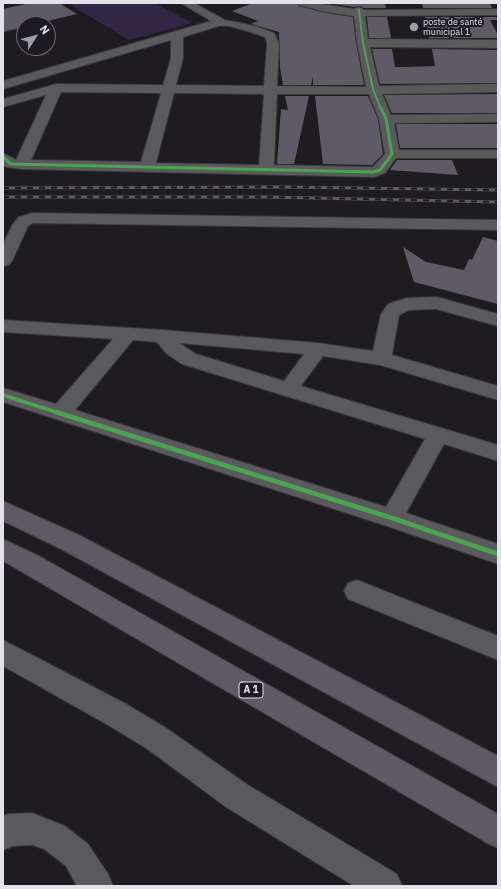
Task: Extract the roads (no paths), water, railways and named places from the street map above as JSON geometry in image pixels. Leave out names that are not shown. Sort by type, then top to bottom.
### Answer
[{"type":"highway","points":[[3,510],[70,542],[498,772]]},
{"type":"highway","name":"A 1","points":[[3,549],[30,563],[498,832]]},
{"type":"street","points":[[186,3],[223,23],[251,28],[270,35],[273,40],[266,169]]},
{"type":"street","points":[[303,3],[326,9],[359,12],[498,12]]},
{"type":"street","points":[[314,3],[359,12]]},
{"type":"street","points":[[448,3],[474,11],[498,9]]},
{"type":"street","points":[[3,157],[11,164],[21,165],[374,172],[380,170],[392,154],[386,119],[373,89],[363,43],[359,12]]},
{"type":"street","points":[[3,85],[223,23]]},
{"type":"street","points":[[147,167],[177,58],[177,36]]},
{"type":"street","points":[[363,43],[498,44]]},
{"type":"street","points":[[21,165],[56,88]]},
{"type":"street","points":[[3,102],[56,88],[271,91],[498,88]]},
{"type":"street","points":[[386,119],[498,118]]},
{"type":"street","points":[[392,154],[498,154]]},
{"type":"street","points":[[3,261],[21,224],[25,220],[32,218],[498,225]]},
{"type":"street","points":[[381,359],[390,314],[396,308],[407,304],[437,303],[498,320]]},
{"type":"street","points":[[3,326],[163,336],[318,349],[381,359],[498,394]]},
{"type":"street","points":[[61,412],[128,334]]},
{"type":"street","points":[[163,336],[174,350],[188,359],[289,388],[498,453]]},
{"type":"street","points":[[289,388],[318,349]]},
{"type":"street","points":[[3,395],[61,412],[392,518],[498,554]]},
{"type":"street","points":[[392,518],[438,435]]},
{"type":"street","points":[[357,591],[498,648]]},
{"type":"street","points":[[3,652],[118,715],[156,738],[237,796],[384,886]]},
{"type":"street","points":[[3,834],[8,830],[32,829],[54,837],[77,856],[96,886]]},
{"type":"railway","points":[[3,188],[284,187],[498,190]]},
{"type":"railway","points":[[3,197],[268,197],[498,202]]},
{"type":"place","name":"poste de santé municipal 1","points":[[414,27]]}]
